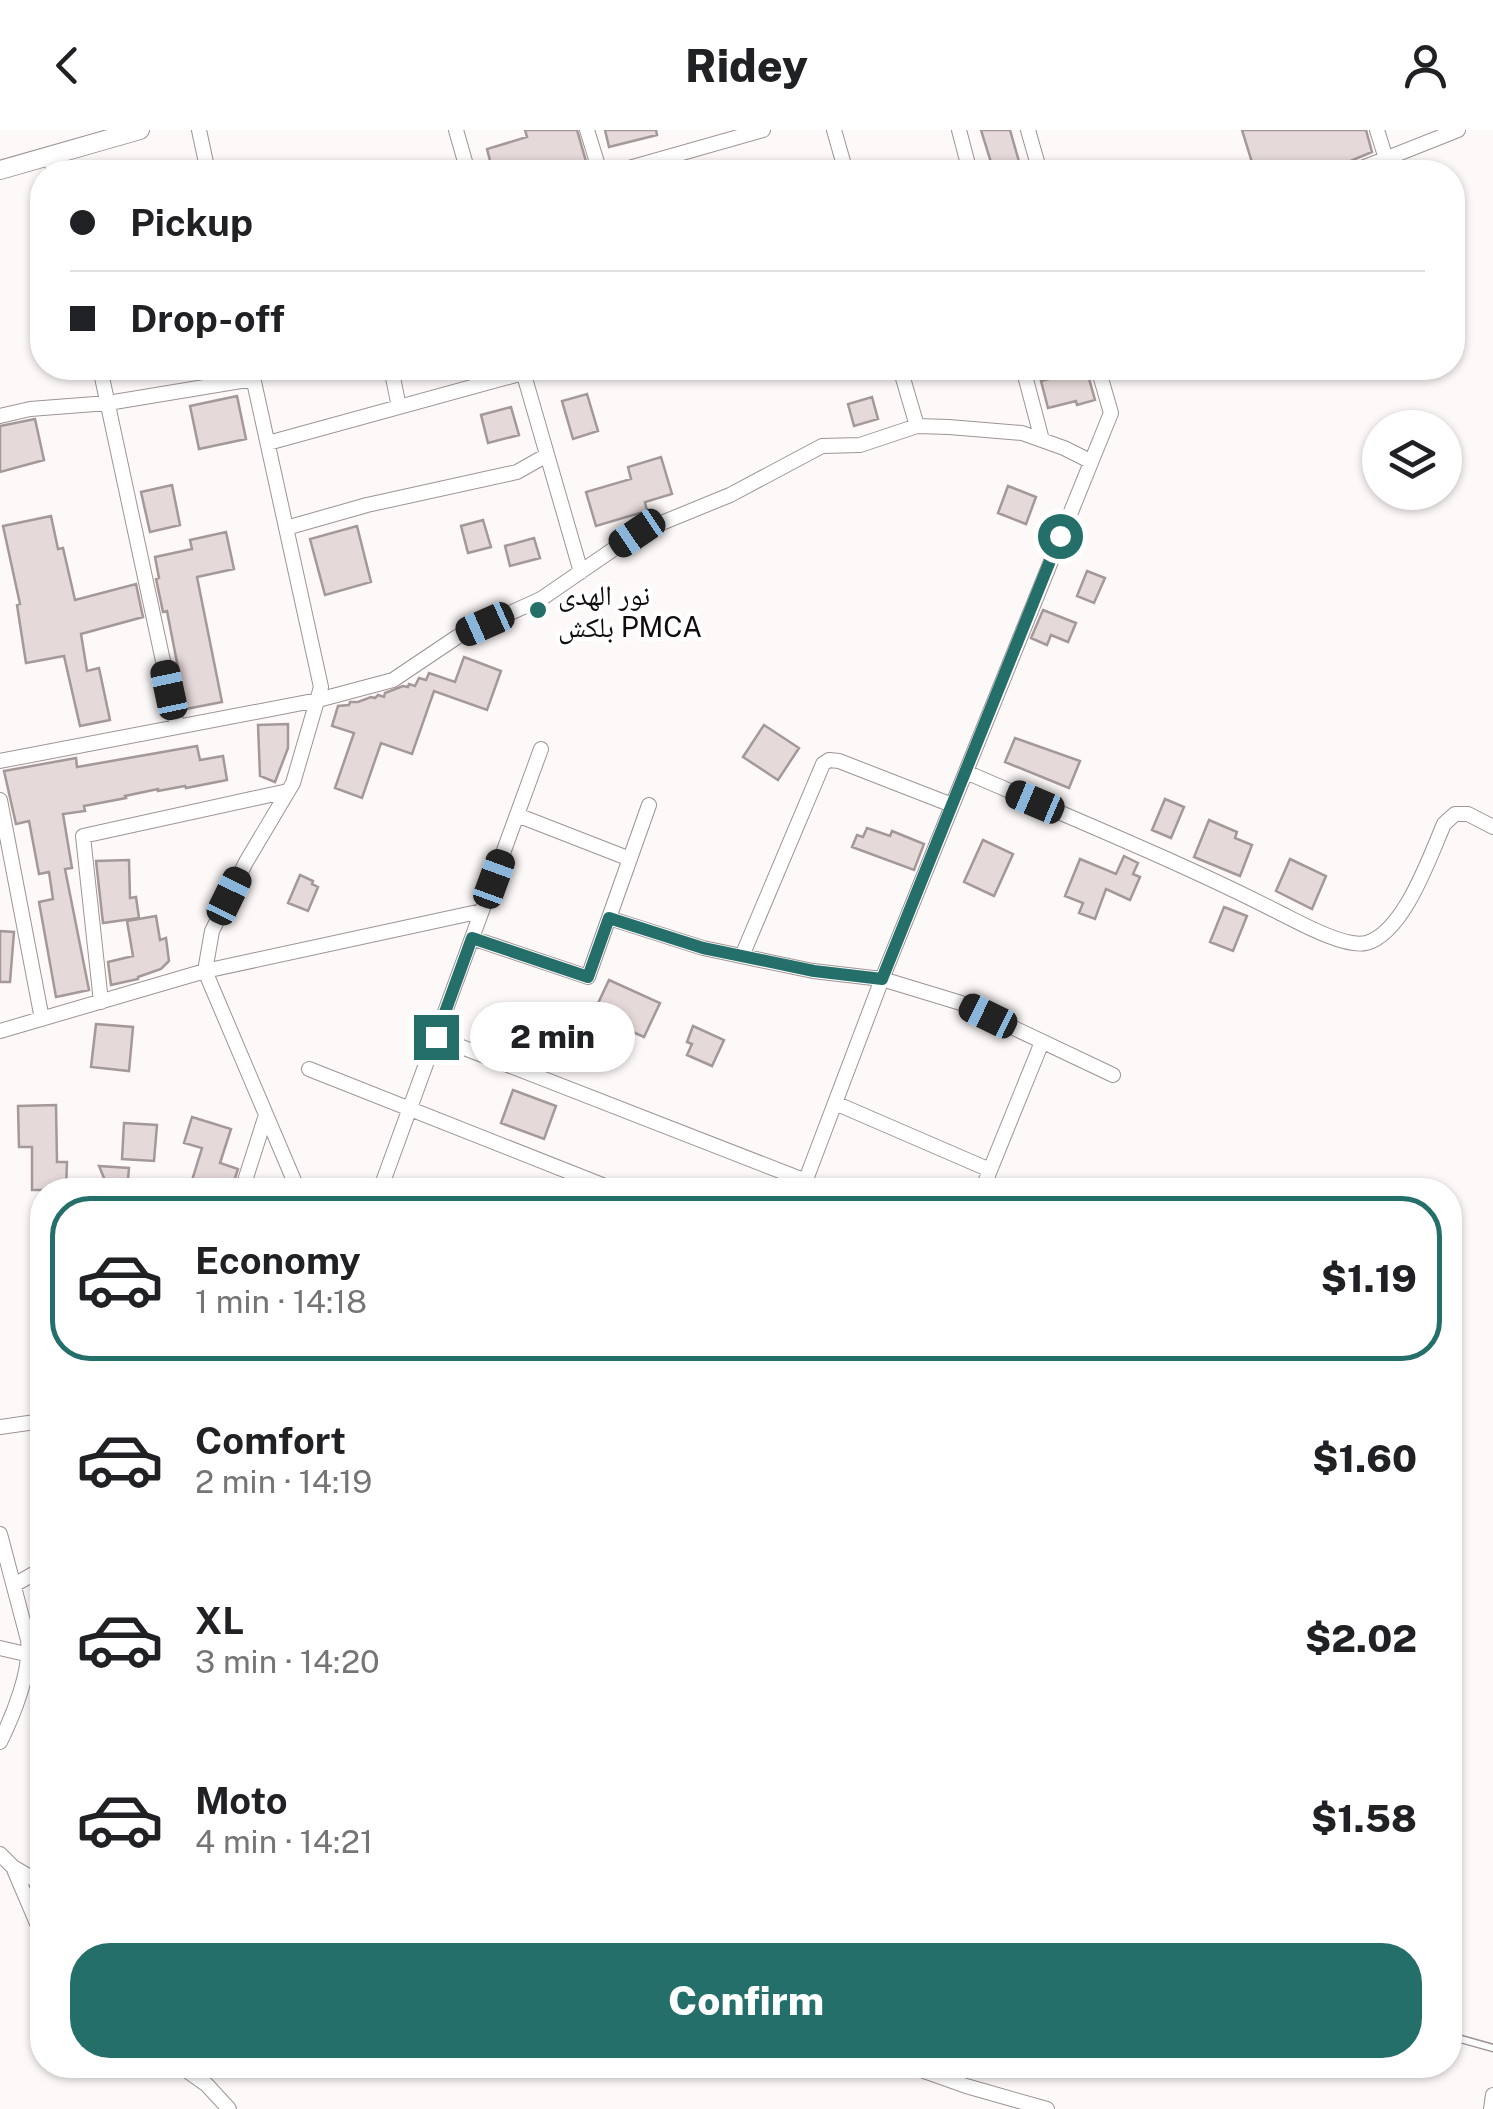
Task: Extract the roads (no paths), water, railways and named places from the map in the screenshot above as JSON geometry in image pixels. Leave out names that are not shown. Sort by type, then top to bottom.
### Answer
[{"type":"street","points":[[62,160],[140,130]]},
{"type":"street","points":[[199,130],[205,160]]},
{"type":"street","points":[[456,130],[465,160]]},
{"type":"street","points":[[588,130],[597,160]]},
{"type":"street","points":[[657,160],[763,130]]},
{"type":"street","points":[[834,130],[843,160]]},
{"type":"street","points":[[959,130],[967,160]]},
{"type":"street","points":[[1028,130],[1037,160]]},
{"type":"street","points":[[1377,130],[1386,159],[1458,130]]},
{"type":"street","points":[[0,170],[30,167]]},
{"type":"street","points":[[103,380],[176,726]]},
{"type":"street","points":[[0,416],[30,409],[108,403],[218,380]]},
{"type":"street","points":[[254,380],[322,687],[293,783],[246,862],[212,931],[206,971],[293,1178]]},
{"type":"street","points":[[393,380],[400,407]]},
{"type":"street","points":[[268,443],[489,380]]},
{"type":"street","points":[[525,380],[580,572]]},
{"type":"street","points":[[904,380],[917,426]]},
{"type":"street","points":[[1025,380],[1042,440]]},
{"type":"street","points":[[807,1178],[882,979],[1111,412],[1102,380]]},
{"type":"street","points":[[0,761],[318,700],[393,680],[457,637],[541,599],[637,533],[730,495],[822,446],[860,445],[917,426],[1022,433],[1090,461]]},
{"type":"street","points":[[286,528],[367,505],[516,472],[547,455]]},
{"type":"street","points":[[384,1178],[541,750]]},
{"type":"street","points":[[742,956],[823,764],[839,761],[952,805]]},
{"type":"street","points":[[966,772],[1349,942],[1367,943],[1385,932],[1407,907],[1444,824],[1455,814],[1468,814],[1493,828]]},
{"type":"street","points":[[101,1002],[83,836],[288,791]]},
{"type":"street","points":[[0,800],[42,1019]]},
{"type":"street","points":[[472,938],[588,977],[649,805]]},
{"type":"street","points":[[517,815],[630,860]]},
{"type":"street","points":[[0,1031],[206,971],[482,910]]},
{"type":"street","points":[[609,918],[703,948],[814,971],[882,979],[961,1003],[1113,1075]]},
{"type":"street","points":[[436,1037],[787,1178]]},
{"type":"street","points":[[987,1178],[1042,1042]]},
{"type":"street","points":[[309,1069],[585,1178]]},
{"type":"street","points":[[836,1103],[990,1170]]},
{"type":"street","points":[[246,1178],[266,1115]]},
{"type":"street","points":[[0,1427],[30,1423]]},
{"type":"street","points":[[0,1534],[30,1643]]},
{"type":"street","points":[[14,1586],[30,1577]]},
{"type":"street","points":[[0,1648],[30,1652]]},
{"type":"street","points":[[0,1742],[30,1669]]},
{"type":"street","points":[[0,1854],[30,1877]]},
{"type":"street","points":[[12,1867],[30,1908]]},
{"type":"street","points":[[197,2078],[228,2109]]},
{"type":"street","points":[[967,2078],[1047,2109]]},
{"type":"street","points":[[1490,2109],[1493,2095]]},
{"type":"lane","points":[[1462,2039],[1493,2048]]},
{"type":"place","name":"نور الهدى بلكش PMCA","points":[[538,610]]}]
